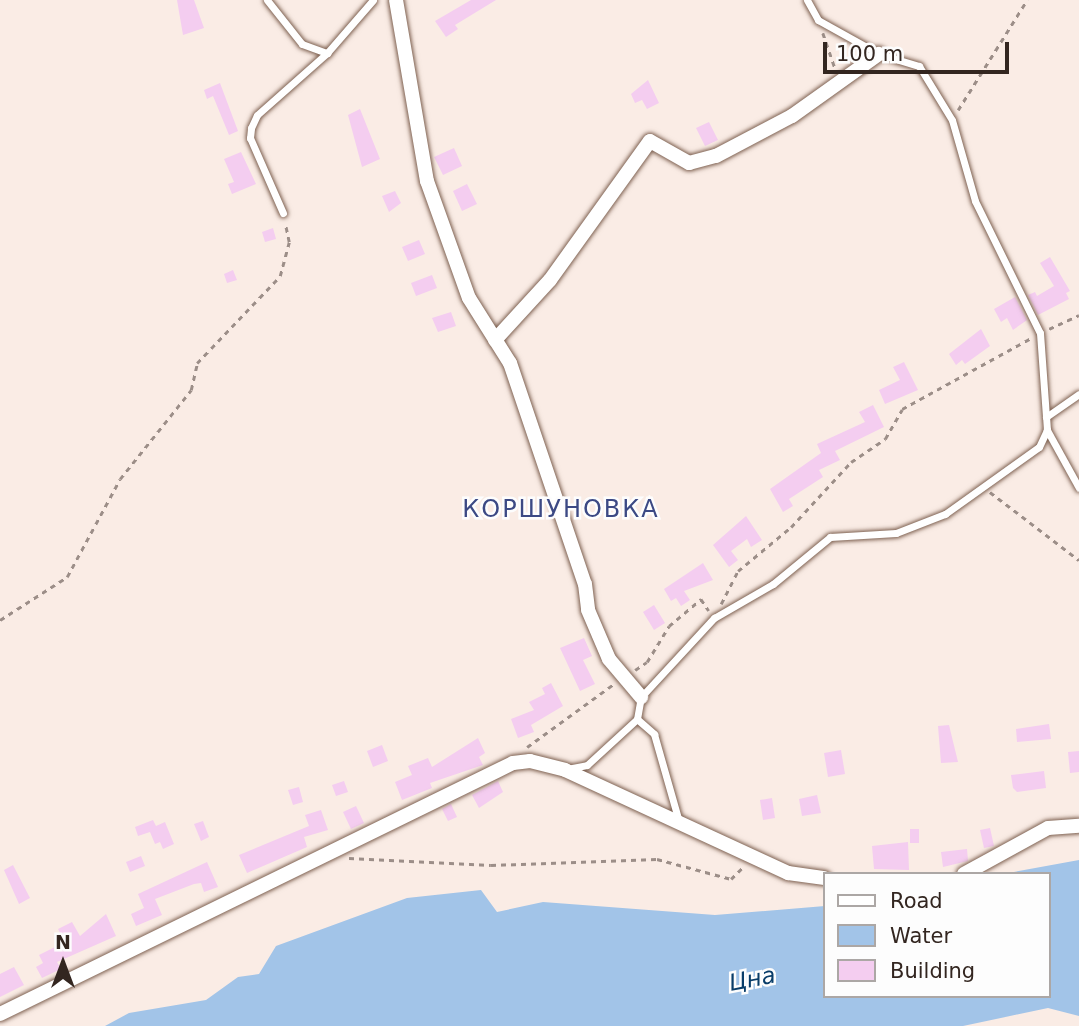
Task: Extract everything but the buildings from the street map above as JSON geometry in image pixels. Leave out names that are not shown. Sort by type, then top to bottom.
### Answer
[{"type":"street","points":[[396,0],[427,181],[469,298],[510,363],[585,584],[588,610],[609,659],[641,697]]},
{"type":"street","points":[[495,340],[550,280],[650,141],[689,163],[716,156],[792,116],[879,54]]},
{"type":"street","points":[[0,1014],[513,763],[530,761],[565,770],[788,873],[824,878]]},
{"type":"street","points":[[968,872],[1048,828],[1079,826]]},
{"type":"lane","points":[[267,0],[302,44],[327,53]]},
{"type":"lane","points":[[283,214],[250,138],[251,128],[257,115],[327,53],[373,0]]},
{"type":"lane","points":[[807,0],[818,20],[879,54],[919,66],[952,120],[975,201],[1040,333],[1047,430],[1079,488]]},
{"type":"lane","points":[[1046,417],[1079,394]]},
{"type":"lane","points":[[565,770],[587,765],[637,719],[641,697],[714,618],[773,584],[830,537],[896,533],[945,514],[1039,447],[1047,430]]},
{"type":"lane","points":[[637,719],[654,734],[679,822]]},
{"type":"path","points":[[952,120],[1027,0]]},
{"type":"path","points":[[818,20],[838,83]]},
{"type":"path","points":[[0,620],[67,578],[120,480],[191,390],[197,363],[280,276],[289,242],[283,214]]},
{"type":"path","points":[[513,763],[526,748],[647,662],[669,626],[701,599],[714,618],[738,571],[791,527],[851,462],[885,439],[902,410],[1040,333],[1079,315]]},
{"type":"path","points":[[984,487],[1079,560]]},
{"type":"path","points":[[324,856],[491,865],[657,859],[731,879],[754,857]]},
{"type":"water","name":"Цна","points":[[1079,860],[1079,1016],[1048,1008],[963,1026],[105,1026],[129,1013],[206,1000],[238,977],[259,974],[276,946],[407,898],[481,890],[497,912],[543,902],[715,915],[824,906],[824,998],[1051,998],[1051,872],[1014,872]]},
{"type":"district","name":"КОРШУНОВКА","points":[[561,510]]}]
